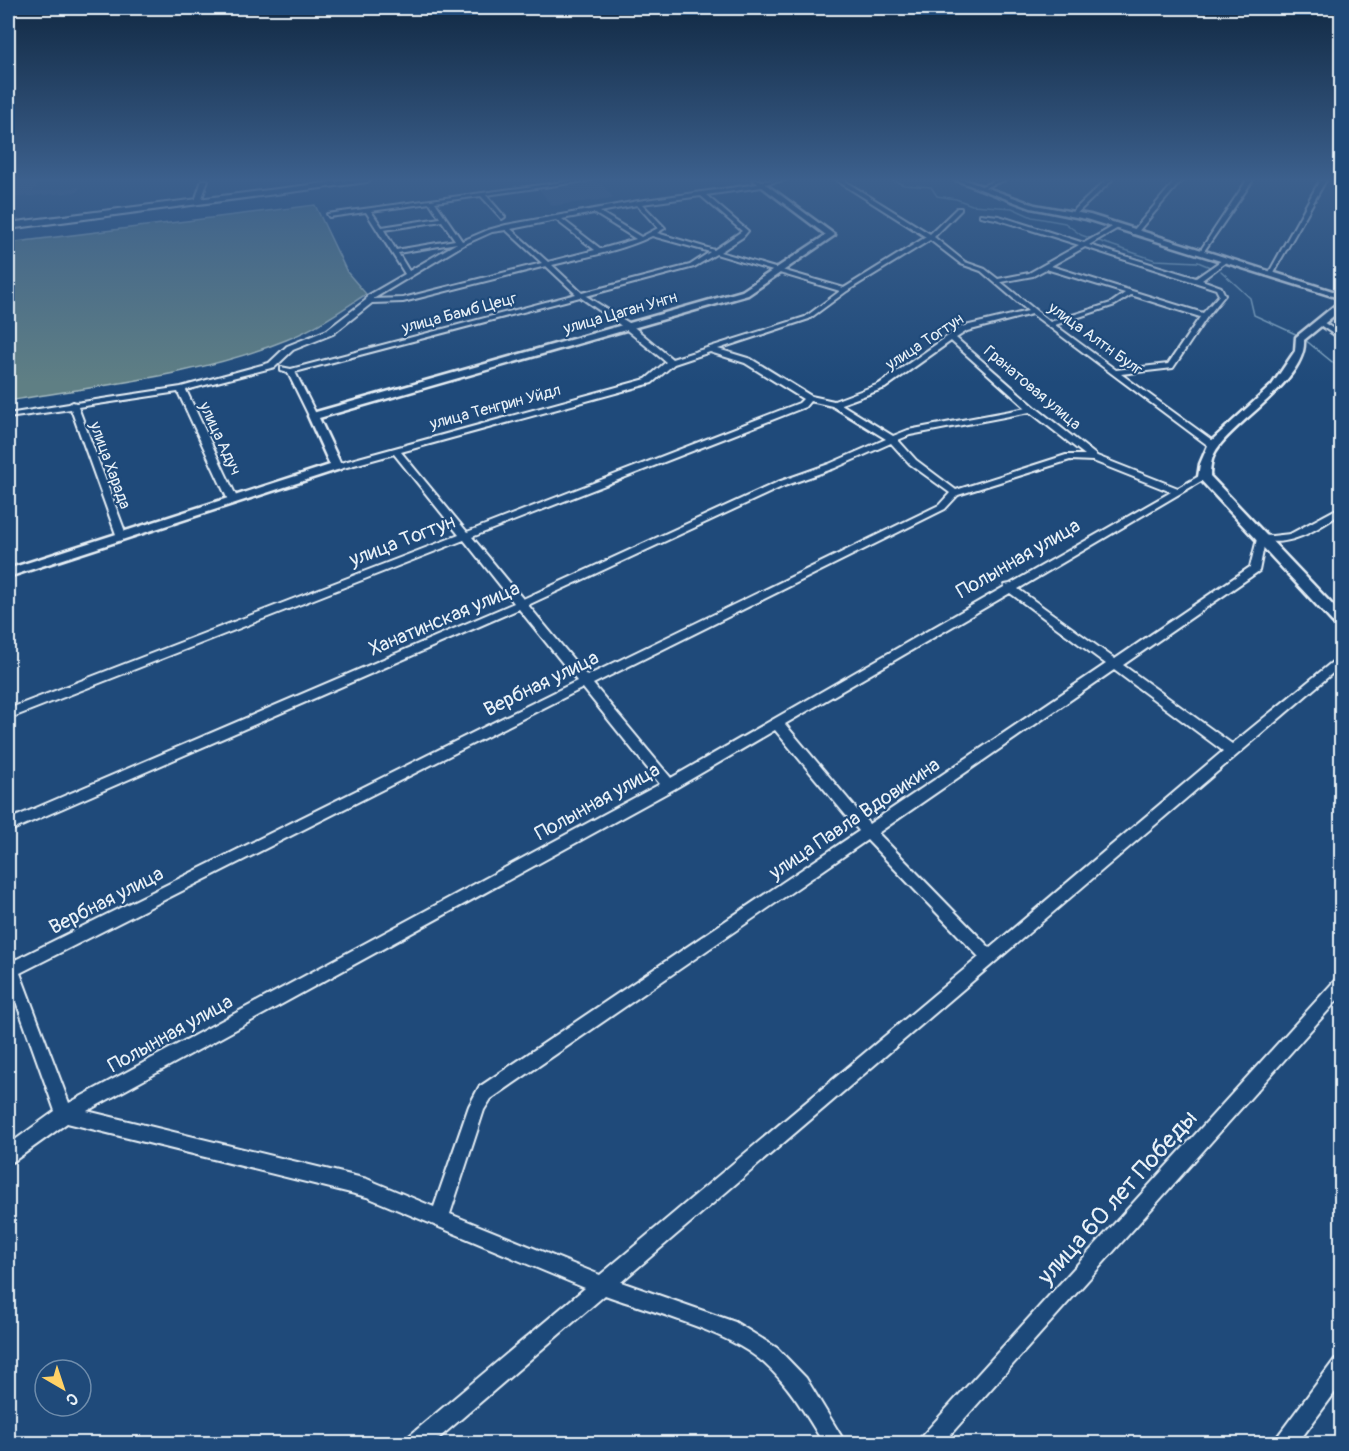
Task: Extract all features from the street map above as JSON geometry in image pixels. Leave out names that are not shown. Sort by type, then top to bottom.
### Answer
[{"type":"street","points":[[392,248],[408,274]]},
{"type":"street","points":[[395,252],[426,248]]},
{"type":"street","points":[[370,302],[369,297],[452,248]]},
{"type":"street","points":[[528,248],[582,296],[626,325],[670,362]]},
{"type":"street","points":[[596,248],[600,251]]},
{"type":"street","points":[[8,416],[73,404],[181,389],[272,365],[290,348],[330,332],[370,302],[403,300],[611,248]]},
{"type":"street","points":[[700,248],[845,290]]},
{"type":"street","name":"улица Бамб Цецг","points":[[291,371],[683,270],[722,248]]},
{"type":"street","name":"улица Цаган Унгн","points":[[313,416],[626,325],[745,293],[813,248]]},
{"type":"street","name":"улица Тенгрин Уйдл","points":[[8,573],[336,467],[649,381],[670,362],[807,318],[845,290],[913,248]]},
{"type":"street","name":"улица Алтн Булг","points":[[944,248],[963,263],[982,270],[1032,312],[1213,445]]},
{"type":"street","points":[[997,281],[1031,275],[1081,248]]},
{"type":"street","points":[[1090,248],[1198,280],[1219,288],[1222,295],[1204,316],[1170,366],[1114,372]]},
{"type":"street","points":[[1183,248],[1341,297]]},
{"type":"street","points":[[1200,253],[1204,248]]},
{"type":"street","points":[[1269,275],[1285,248]]},
{"type":"street","points":[[1198,280],[1224,261]]},
{"type":"street","points":[[1047,267],[1204,316]]},
{"type":"street","points":[[1050,324],[1113,304],[1130,293]]},
{"type":"street","points":[[1341,304],[1299,339],[1300,351],[1275,387],[1213,445],[1204,470],[1261,537],[1341,624]]},
{"type":"street","name":"улица Тогтун","points":[[836,404],[882,386],[964,329],[1032,312]]},
{"type":"street","points":[[1318,322],[1341,338]]},
{"type":"street","name":"Гранатовая улица","points":[[952,338],[1032,409],[1094,458]]},
{"type":"street","points":[[711,350],[748,361],[808,398],[836,404],[892,439],[913,462],[955,493]]},
{"type":"street","points":[[272,365],[291,371],[336,467]]},
{"type":"street","name":"улица Адуч","points":[[181,389],[233,500]]},
{"type":"street","name":"улица Тогтун","points":[[8,714],[802,405],[808,398]]},
{"type":"street","name":"улица Харада","points":[[73,404],[122,537]]},
{"type":"street","name":"Ханатинская улица","points":[[8,826],[522,604],[781,484],[832,466],[908,433],[1032,409]]},
{"type":"street","points":[[395,450],[669,785]]},
{"type":"street","name":"Вербная улица","points":[[9,967],[942,507],[955,493],[1069,457],[1094,458]]},
{"type":"street","points":[[1094,458],[1176,491]]},
{"type":"street","name":"Полынная улица","points":[[8,1155],[65,1114],[669,785],[1176,491],[1204,470]]},
{"type":"street","points":[[1261,537],[1272,541],[1288,540],[1341,509]]},
{"type":"street","name":"улица Павла Вдовикина","points":[[440,1217],[477,1106],[485,1093],[1255,569],[1261,537]]},
{"type":"street","points":[[1009,587],[1232,751]]},
{"type":"street","points":[[415,1443],[1341,658]]},
{"type":"street","points":[[777,723],[868,832],[989,957]]},
{"type":"street","points":[[9,967],[65,1114],[368,1188],[602,1285],[728,1329],[770,1355],[799,1385],[836,1443]]},
{"type":"street","name":"улица 60 лет Победы","points":[[928,1443],[1341,983]]},
{"type":"street","points":[[1284,1443],[1341,1366]]},
{"type":"green space","points":[[8,248],[335,248],[347,272],[366,294],[297,336],[253,352],[184,371],[8,401]]},
{"type":"waterway","points":[[1119,248],[1155,260],[1198,262],[1210,267]]},
{"type":"waterway","points":[[1221,271],[1250,298],[1254,315],[1300,336]]},
{"type":"waterway","points":[[1304,339],[1342,370]]}]
